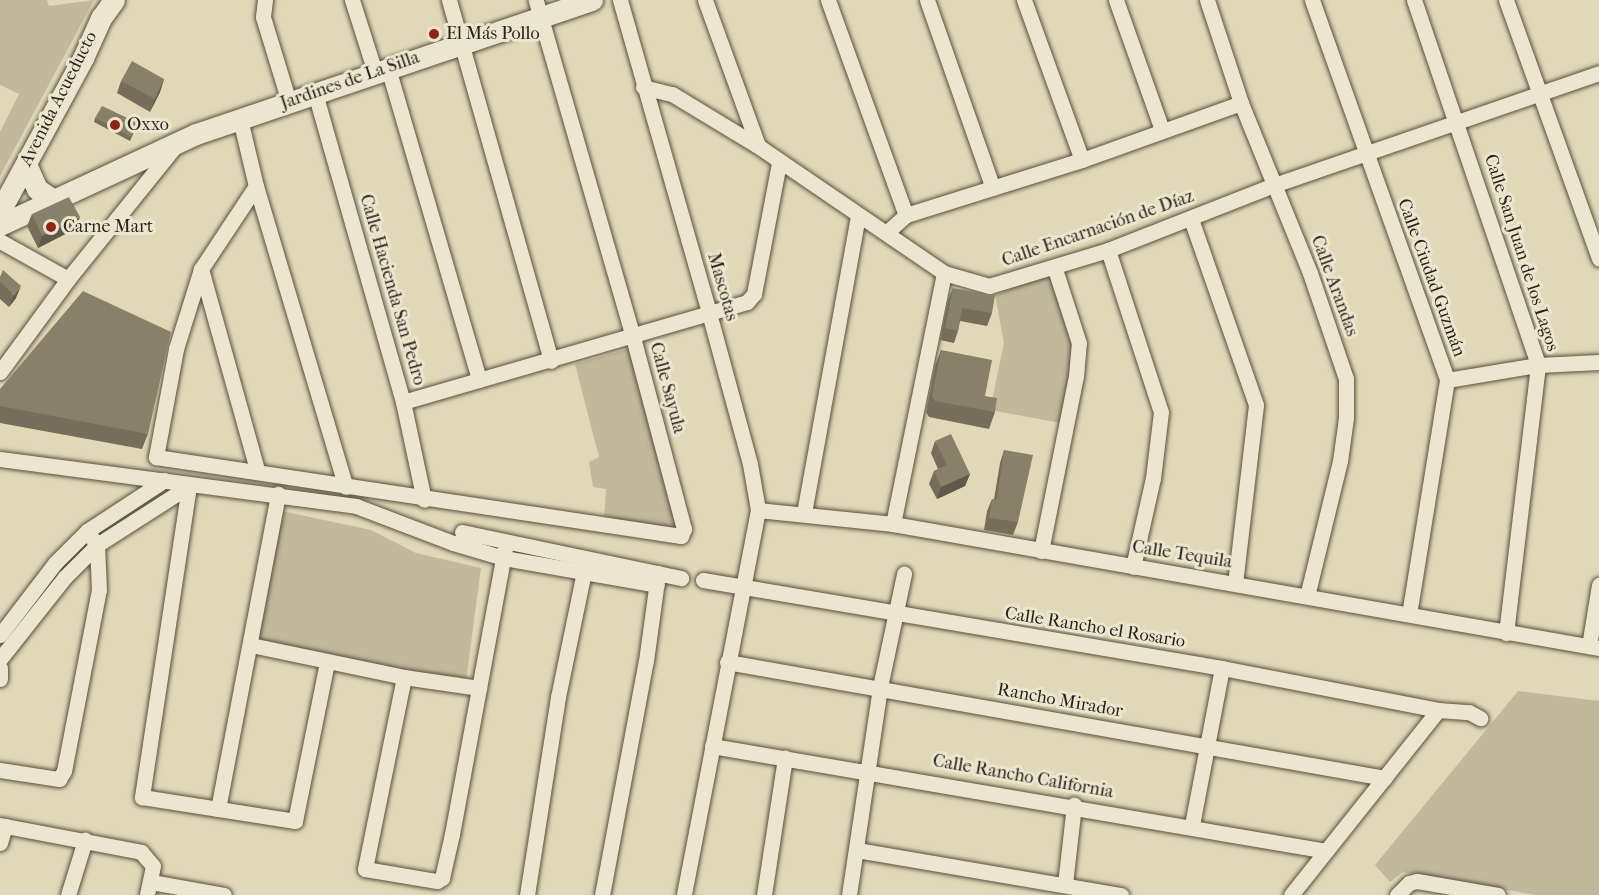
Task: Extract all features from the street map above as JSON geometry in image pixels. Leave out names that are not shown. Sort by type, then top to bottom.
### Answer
[{"type":"street","name":"Avenida Acueducto","points":[[0,211],[83,58],[101,9],[114,0]]},
{"type":"street","points":[[265,0],[263,17],[289,102]]},
{"type":"street","points":[[352,0],[382,70],[478,380]]},
{"type":"street","points":[[449,0],[463,42],[551,361]]},
{"type":"street","name":"Jardines de La Silla","points":[[0,225],[178,142],[463,42],[539,9],[592,0]]},
{"type":"street","name":"Mascotas","points":[[620,0],[643,87],[710,314],[750,464],[758,510],[684,895]]},
{"type":"street","points":[[705,0],[758,146]]},
{"type":"street","points":[[828,0],[906,215]]},
{"type":"street","points":[[927,0],[993,188]]},
{"type":"street","points":[[1024,0],[1082,160]]},
{"type":"street","points":[[1116,0],[1162,130]]},
{"type":"street","name":"Calle Arandas","points":[[1207,0],[1241,103],[1346,380],[1346,418],[1340,461],[1308,596]]},
{"type":"street","name":"Calle Ciudad Guzmán","points":[[1312,0],[1447,380],[1409,614]]},
{"type":"street","name":"Calle San Juan de los Lagos","points":[[1414,0],[1458,122],[1538,365],[1506,633]]},
{"type":"street","points":[[1506,0],[1599,260]]},
{"type":"street","name":"Calle Sayula","points":[[424,500],[681,536],[684,529],[633,337],[539,9]]},
{"type":"street","name":"Calle Encarnación de Díaz","points":[[643,87],[672,94],[758,146],[858,217],[886,233],[944,273],[989,286],[1055,268],[1108,250],[1274,185],[1599,74]]},
{"type":"street","name":"Calle Hacienda San Pedro","points":[[315,93],[403,402],[424,500]]},
{"type":"street","points":[[886,233],[906,215],[1082,160],[1241,103]]},
{"type":"street","points":[[240,119],[256,186],[346,487]]},
{"type":"street","points":[[0,372],[68,279],[178,142]]},
{"type":"street","points":[[403,402],[551,361],[747,302],[754,294],[779,163]]},
{"type":"street","points":[[26,164],[37,189],[55,201]]},
{"type":"street","points":[[256,186],[201,269],[176,349],[156,457],[257,470],[424,500]]},
{"type":"street","points":[[804,513],[858,217]]},
{"type":"street","points":[[1191,219],[1256,405],[1235,583]]},
{"type":"street","points":[[0,242],[68,279]]},
{"type":"street","points":[[1108,250],[1161,412],[1153,478],[1133,567]]},
{"type":"street","points":[[1041,551],[1076,376],[1079,343],[1055,268]]},
{"type":"street","points":[[201,269],[257,470]]},
{"type":"street","points":[[893,524],[944,273]]},
{"type":"street","points":[[1447,380],[1538,365],[1599,362]]},
{"type":"street","points":[[0,459],[165,480],[189,486],[278,494],[356,506],[453,543],[505,550],[658,579]]},
{"type":"street","points":[[0,635],[55,563],[87,531],[165,480]]},
{"type":"street","points":[[0,659],[65,577],[97,545],[189,486]]},
{"type":"street","points":[[189,486],[142,796],[293,821],[327,663]]},
{"type":"street","points":[[218,809],[278,494]]},
{"type":"street","name":"Calle Tequila","points":[[758,510],[893,524],[1594,647]]},
{"type":"street","points":[[0,770],[61,778],[99,590],[97,545],[87,531]]},
{"type":"street","points":[[462,532],[505,550],[584,572],[658,579],[681,578]]},
{"type":"street","points":[[404,677],[365,869],[440,881],[505,550]]},
{"type":"street","points":[[527,895],[558,697],[584,572]]},
{"type":"street","points":[[849,895],[880,687],[904,574]]},
{"type":"street","points":[[602,895],[658,579]]},
{"type":"street","name":"Calle Rancho el Rosario","points":[[703,580],[894,615],[1222,668],[1438,710],[1469,712],[1480,718]]},
{"type":"street","points":[[1594,647],[1599,585]]},
{"type":"street","points":[[251,645],[327,663],[479,688]]},
{"type":"street","name":"Rancho Mirador","points":[[727,662],[880,687],[1385,778]]},
{"type":"street","points":[[0,668],[0,679]]},
{"type":"street","points":[[1192,825],[1209,748],[1222,668]]},
{"type":"street","points":[[1291,895],[1438,710]]},
{"type":"street","name":"Calle Rancho California","points":[[712,746],[1192,825],[1326,851]]},
{"type":"street","points":[[764,895],[785,758]]},
{"type":"street","points":[[1065,884],[1074,805]]},
{"type":"street","points":[[0,843],[2,826],[141,852],[152,862],[149,889],[224,895]]},
{"type":"street","points":[[68,895],[85,840]]},
{"type":"street","points":[[857,850],[1121,895]]},
{"type":"street","points":[[1397,895],[1413,882],[1498,895]]},
{"type":"shaded area","points":[[0,0],[47,0],[49,6],[94,0],[0,176],[0,132],[19,94],[0,85]]},
{"type":"shaded area","points":[[1052,274],[1074,347],[1061,423],[990,410],[1004,343],[995,295]]},
{"type":"shaded area","points":[[631,348],[677,531],[604,520],[606,489],[593,487],[589,462],[599,457],[575,364]]},
{"type":"shaded area","points":[[277,510],[371,530],[416,553],[481,568],[466,681],[256,641]]},
{"type":"shaded area","points":[[1518,691],[1599,701],[1599,895],[1536,895],[1403,872],[1390,882],[1375,865]]},
{"type":"building","points":[[132,61],[164,79],[155,99],[121,81]]},
{"type":"building","name":"Oxxo","points":[[102,106],[138,123],[131,137],[95,118]]},
{"type":"building","points":[[69,197],[80,217],[42,236],[32,214]]},
{"type":"building","points":[[3,270],[21,286],[14,295],[0,282]]},
{"type":"building","points":[[953,288],[995,295],[992,313],[962,308],[958,331],[945,328]]},
{"type":"building","points":[[83,291],[171,332],[148,434],[0,406],[0,389]]},
{"type":"building","points":[[941,350],[992,360],[985,396],[997,398],[995,412],[935,401],[932,396]]},
{"type":"building","points":[[951,434],[970,474],[941,487],[934,471],[947,465],[935,441]]},
{"type":"building","points":[[1004,450],[1033,455],[1018,522],[989,518],[992,499],[997,499]]},
{"type":"place","name":"El Más Pollo","points":[[434,34]]},
{"type":"place","name":"Oxxo","points":[[115,125]]},
{"type":"place","name":"Carne Mart","points":[[51,227]]}]
